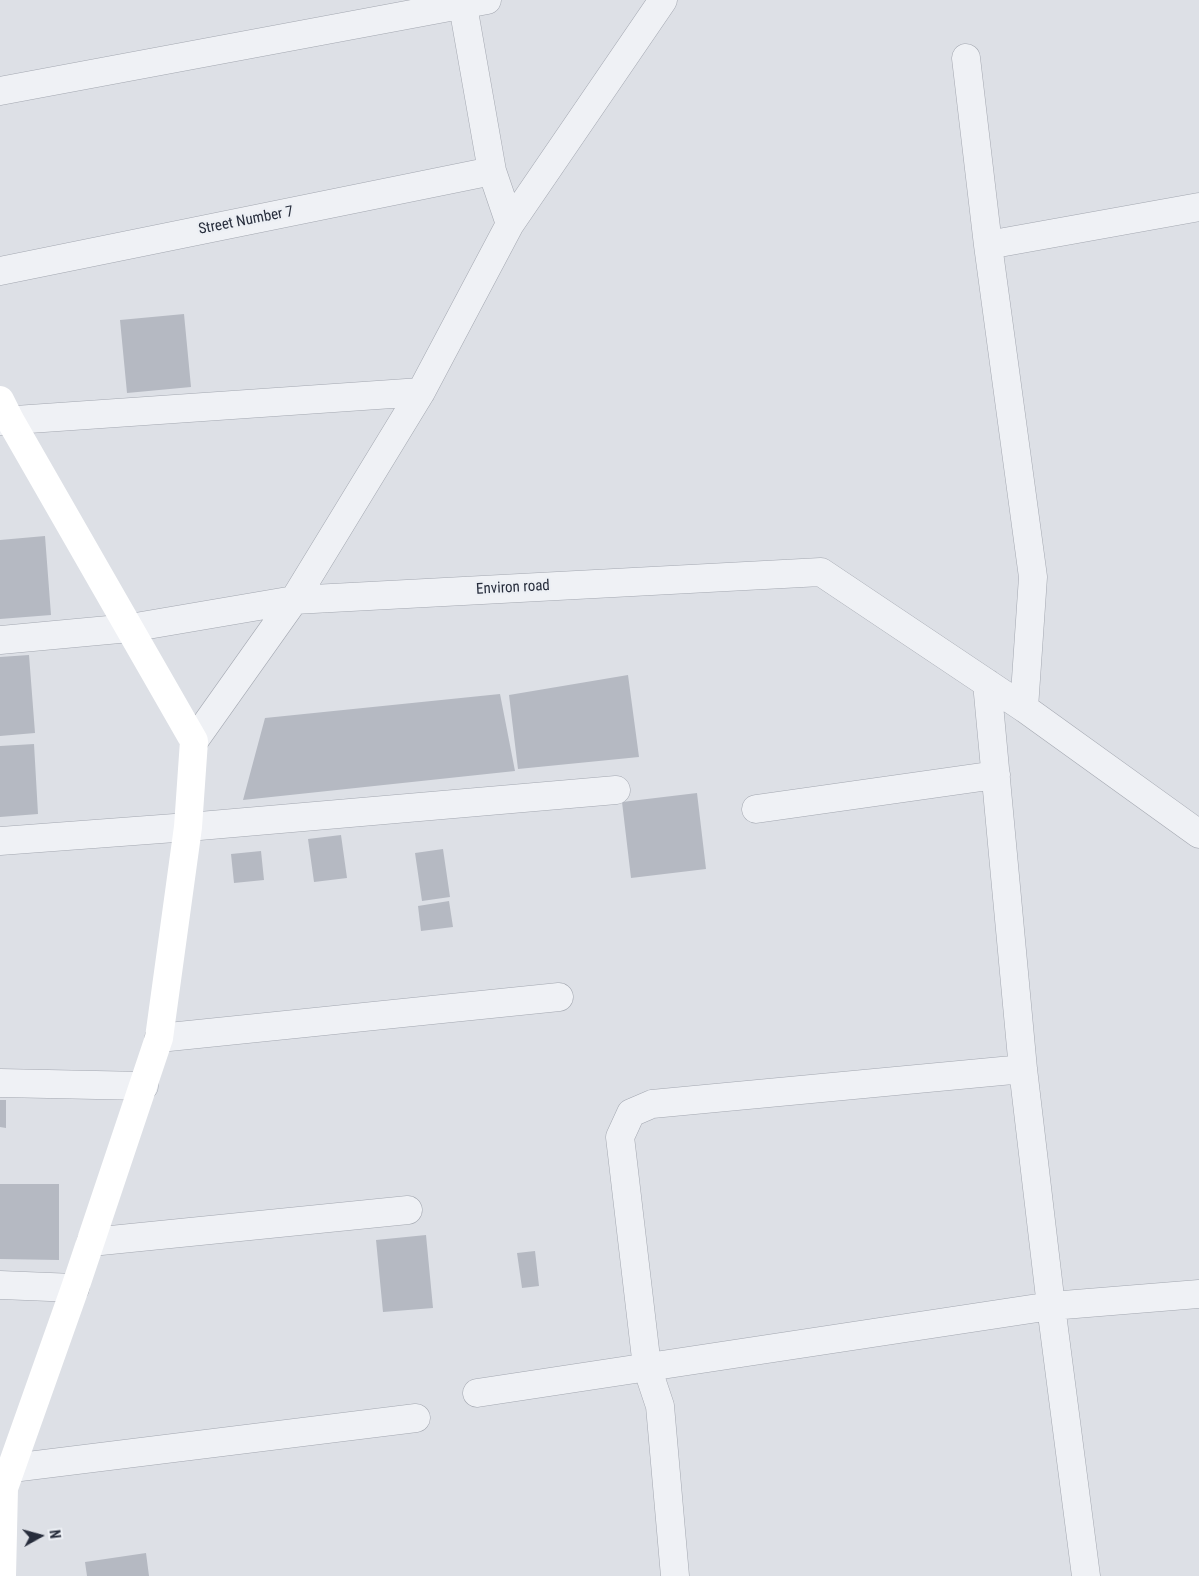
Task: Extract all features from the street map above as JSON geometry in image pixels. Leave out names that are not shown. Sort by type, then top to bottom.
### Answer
[{"type":"street","points":[[2,1576],[5,1482],[91,1242],[159,1038],[188,827],[194,741],[294,600],[422,392],[510,224],[663,0]]},
{"type":"street","points":[[0,91],[470,1],[492,171],[510,224]]},
{"type":"street","points":[[966,58],[988,245],[1034,578],[1024,708]]},
{"type":"street","name":"Street Number 7","points":[[0,271],[492,171]]},
{"type":"street","points":[[988,245],[1199,207]]},
{"type":"street","points":[[194,741],[130,628],[3,414],[422,392]]},
{"type":"street","name":"Environ road","points":[[0,640],[130,628],[294,600],[821,572],[1024,708],[1199,834]]},
{"type":"street","points":[[987,683],[1023,1069],[1086,1576]]},
{"type":"street","points":[[756,809],[996,775]]},
{"type":"street","points":[[0,842],[616,790]]},
{"type":"street","points":[[159,1038],[559,997]]},
{"type":"street","points":[[676,1576],[660,1406],[647,1367],[620,1136],[631,1113],[652,1104],[1023,1069]]},
{"type":"street","points":[[0,1083],[144,1086]]},
{"type":"street","points":[[91,1242],[408,1210]]},
{"type":"street","points":[[0,1285],[75,1288]]},
{"type":"street","points":[[477,1393],[1051,1306],[1199,1294]]},
{"type":"street","points":[[5,1482],[416,1418]]},
{"type":"building","points":[[184,314],[191,387],[127,393],[120,320]]},
{"type":"building","points":[[45,536],[51,615],[0,619],[0,540]]},
{"type":"building","points":[[29,655],[35,733],[0,736],[0,657]]},
{"type":"building","points":[[628,675],[639,757],[518,769],[509,695]]},
{"type":"building","points":[[500,694],[515,771],[243,800],[265,718]]},
{"type":"building","points":[[34,744],[38,814],[0,817],[0,746]]},
{"type":"building","points":[[697,793],[706,869],[631,878],[622,802]]},
{"type":"building","points":[[341,835],[347,878],[314,882],[308,839]]},
{"type":"building","points":[[443,849],[450,897],[422,901],[415,853]]},
{"type":"building","points":[[261,851],[264,880],[234,883],[231,854]]},
{"type":"building","points":[[449,901],[453,927],[421,931],[418,906]]},
{"type":"building","points":[[0,1100],[6,1100],[6,1128],[0,1127]]},
{"type":"building","points":[[0,1184],[59,1184],[59,1260],[0,1259]]},
{"type":"building","points":[[426,1235],[433,1308],[383,1312],[376,1240]]},
{"type":"building","points":[[535,1251],[539,1286],[522,1288],[517,1253]]},
{"type":"building","points":[[146,1553],[149,1576],[87,1576],[85,1562]]}]
